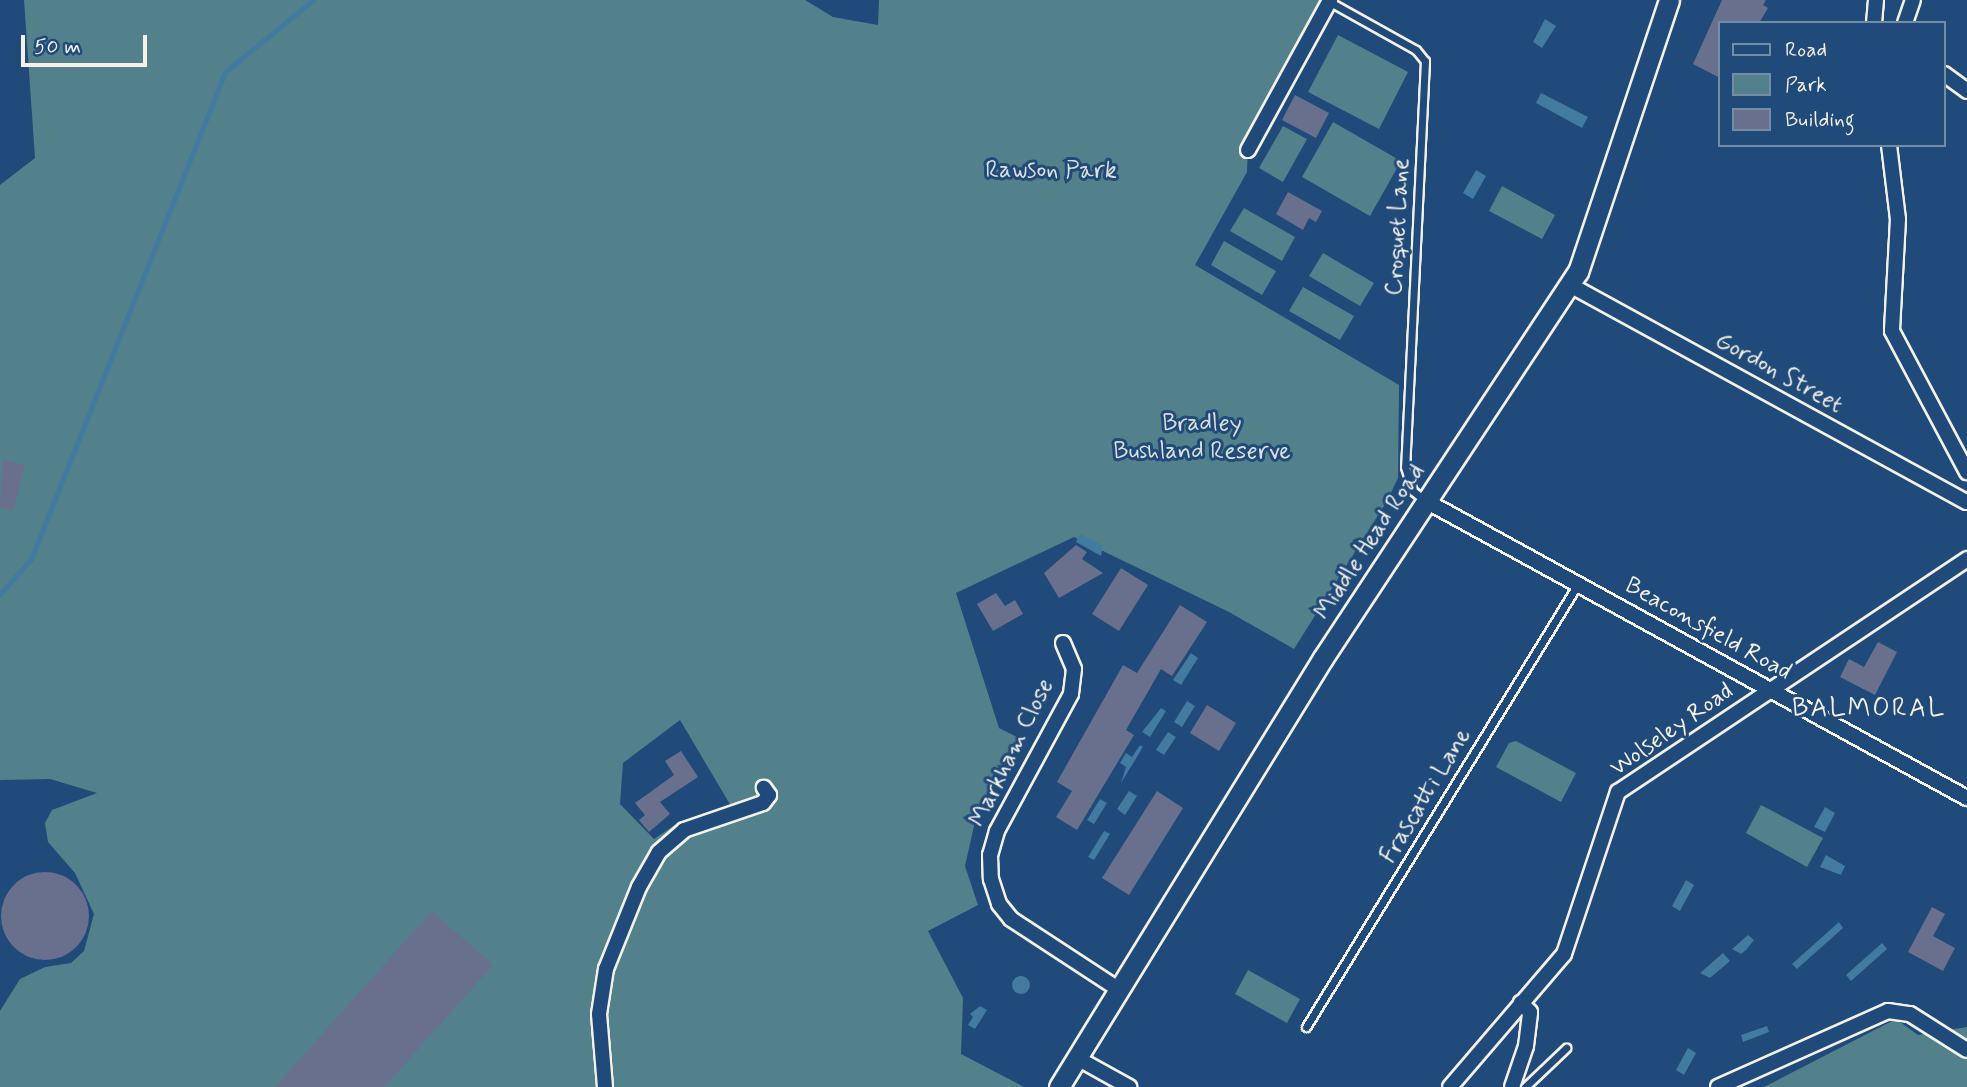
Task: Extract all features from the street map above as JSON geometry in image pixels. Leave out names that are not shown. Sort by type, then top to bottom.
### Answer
[{"type":"street","name":"Middle Head Road","points":[[1059,1087],[1426,501],[1570,285],[1584,257],[1669,0]]},
{"type":"street","points":[[1874,21],[1875,0]]},
{"type":"street","points":[[1906,21],[1913,0]]},
{"type":"street","points":[[1248,150],[1330,1]]},
{"type":"street","points":[[1946,75],[1967,91]]},
{"type":"street","points":[[1889,147],[1898,219],[1892,331],[1967,472]]},
{"type":"street","name":"Gordon Street","points":[[1570,285],[1967,502]]},
{"type":"street","name":"Beaconsfield Road","points":[[1426,501],[1967,798]]},
{"type":"street","name":"Wolseley Road","points":[[1450,1087],[1564,954],[1618,792],[1967,559]]},
{"type":"street","name":"Markham Close","points":[[1063,643],[1074,669],[1071,694],[997,831],[990,855],[992,879],[999,904],[1011,919],[1118,989]]},
{"type":"street","points":[[605,1087],[599,1014],[604,980],[639,887],[659,852],[684,830],[763,803],[769,795],[764,788]]},
{"type":"street","points":[[1512,1087],[1526,1046],[1530,1012],[1521,1003]]},
{"type":"street","points":[[1718,1087],[1888,1011],[1910,1014],[1967,1050]]},
{"type":"street","points":[[1077,1058],[1129,1087]]},
{"type":"lane","name":"Croquet Lane","points":[[1330,1],[1416,50],[1425,61],[1405,467],[1413,491],[1426,501]]},
{"type":"lane","name":"Frascatti Lane","points":[[1306,1027],[1578,584]]},
{"type":"lane","points":[[1525,1087],[1566,1048]]},
{"type":"green space","points":[[24,0],[805,0],[833,17],[878,25],[879,0],[1330,0],[1248,149],[1247,172],[1195,265],[1399,385],[1398,478],[1387,501],[1294,649],[1229,612],[1074,537],[956,593],[999,728],[1021,739],[976,817],[965,866],[978,905],[928,931],[963,998],[961,1054],[1024,1087],[0,1087],[0,1011],[20,979],[45,967],[71,963],[84,951],[94,914],[75,873],[48,842],[45,823],[52,810],[97,793],[50,779],[0,780],[0,185],[35,158]],"holes":[[[680,720],[731,806],[679,822],[654,839],[620,804],[623,763]]]},
{"type":"green space","points":[[1338,35],[1408,72],[1379,129],[1308,92]]},
{"type":"green space","points":[[1333,122],[1401,161],[1370,216],[1302,177]]},
{"type":"green space","points":[[1283,126],[1307,139],[1283,182],[1259,168]]},
{"type":"green space","points":[[1502,186],[1555,215],[1542,239],[1489,211]]},
{"type":"green space","points":[[1244,208],[1295,237],[1282,261],[1230,231]]},
{"type":"green space","points":[[1224,241],[1276,271],[1262,295],[1211,265]]},
{"type":"green space","points":[[1323,253],[1374,283],[1360,306],[1309,276]]},
{"type":"green space","points":[[1303,287],[1354,316],[1340,340],[1289,311]]},
{"type":"green space","points":[[1516,741],[1576,773],[1561,802],[1496,767],[1509,743]]},
{"type":"green space","points":[[1761,805],[1823,838],[1807,867],[1746,833]]},
{"type":"green space","points":[[1248,970],[1300,999],[1287,1023],[1235,994]]},
{"type":"green space","points":[[1896,1019],[1918,1035],[1967,1027],[1967,1087],[1764,1087]]},
{"type":"water","points":[[1545,19],[1556,26],[1542,48],[1533,42]]},
{"type":"water","points":[[1541,93],[1588,117],[1582,128],[1536,103]]},
{"type":"water","points":[[1476,170],[1486,176],[1473,199],[1463,193]]},
{"type":"water","points":[[1080,534],[1103,546],[1101,556],[1076,542]]},
{"type":"water","points":[[1191,653],[1198,658],[1181,685],[1173,680]]},
{"type":"water","points":[[1187,701],[1195,706],[1182,727],[1174,722]]},
{"type":"water","points":[[1161,708],[1166,711],[1150,737],[1142,732]]},
{"type":"water","points":[[1168,732],[1176,737],[1164,755],[1156,750]]},
{"type":"water","points":[[1140,745],[1143,747],[1121,783],[1126,767],[1120,763],[1126,753],[1132,757]]},
{"type":"water","points":[[1129,791],[1137,796],[1125,815],[1117,809]]},
{"type":"water","points":[[1100,799],[1107,803],[1094,824],[1087,820]]},
{"type":"water","points":[[1825,807],[1835,813],[1825,832],[1814,827]]},
{"type":"water","points":[[1104,831],[1110,834],[1094,860],[1088,857]]},
{"type":"water","points":[[1826,855],[1845,866],[1841,875],[1820,867]]},
{"type":"water","points":[[1686,880],[1694,885],[1680,911],[1672,906]]},
{"type":"water","points":[[1839,922],[1843,928],[1797,969],[1792,964]]},
{"type":"water","points":[[1748,935],[1754,940],[1746,950],[1741,954],[1732,949]]},
{"type":"water","points":[[1882,943],[1887,949],[1851,981],[1846,975]]},
{"type":"water","points":[[1723,953],[1730,961],[1710,978],[1700,973]]},
{"type":"water","points":[[1021,976],[1027,979],[1030,985],[1027,991],[1021,994],[1015,991],[1012,985],[1015,979]]},
{"type":"water","points":[[980,1006],[987,1010],[975,1029],[968,1025],[973,1017],[970,1014]]},
{"type":"water","points":[[1767,1026],[1769,1032],[1743,1042],[1741,1035]]},
{"type":"water","points":[[1688,1048],[1696,1053],[1684,1075],[1676,1070]]},
{"type":"building","points":[[1722,0],[1766,0],[1763,5],[1768,8],[1760,21],[1718,21],[1718,77],[1693,64]]},
{"type":"building","points":[[1295,95],[1329,113],[1316,138],[1282,120]]},
{"type":"building","points":[[1288,192],[1322,211],[1316,222],[1309,218],[1303,230],[1276,214]]},
{"type":"building","points":[[3,459],[25,465],[13,511],[0,507]]},
{"type":"building","points":[[1076,545],[1087,552],[1082,559],[1103,573],[1059,598],[1044,573]]},
{"type":"building","points":[[1121,568],[1148,585],[1119,631],[1092,614]]},
{"type":"building","points":[[996,593],[1005,606],[1015,600],[1023,614],[993,631],[977,604]]},
{"type":"building","points":[[1180,605],[1207,622],[1172,676],[1161,669],[1126,730],[1134,735],[1077,830],[1056,817],[1072,791],[1057,782],[1123,665],[1137,673]]},
{"type":"building","points":[[1878,642],[1897,652],[1875,695],[1840,677],[1849,659],[1864,667]]},
{"type":"building","points":[[1207,705],[1236,723],[1219,751],[1190,733]]},
{"type":"building","points":[[681,751],[698,777],[660,802],[670,814],[649,832],[639,820],[645,815],[635,803],[674,775],[665,761]]},
{"type":"building","points":[[1157,791],[1183,808],[1129,895],[1102,878]]},
{"type":"building","points":[[45,872],[62,876],[76,885],[85,899],[89,916],[85,933],[76,947],[62,956],[45,960],[28,956],[14,947],[5,933],[1,916],[5,899],[14,885],[28,876]]},
{"type":"building","points":[[1932,907],[1945,914],[1933,936],[1955,948],[1943,971],[1908,952]]},
{"type":"building","points":[[432,911],[493,965],[384,1087],[275,1087]]},
{"type":"waterway","points":[[0,594],[31,559],[225,72],[313,0]]},
{"type":"district","name":"BALMORAL","points":[[1869,710]]},
{"type":"park label","name":"Rawson Park","points":[[1051,171]]},
{"type":"park label","name":"Bradley Bushland Reserve","points":[[1202,438]]}]
